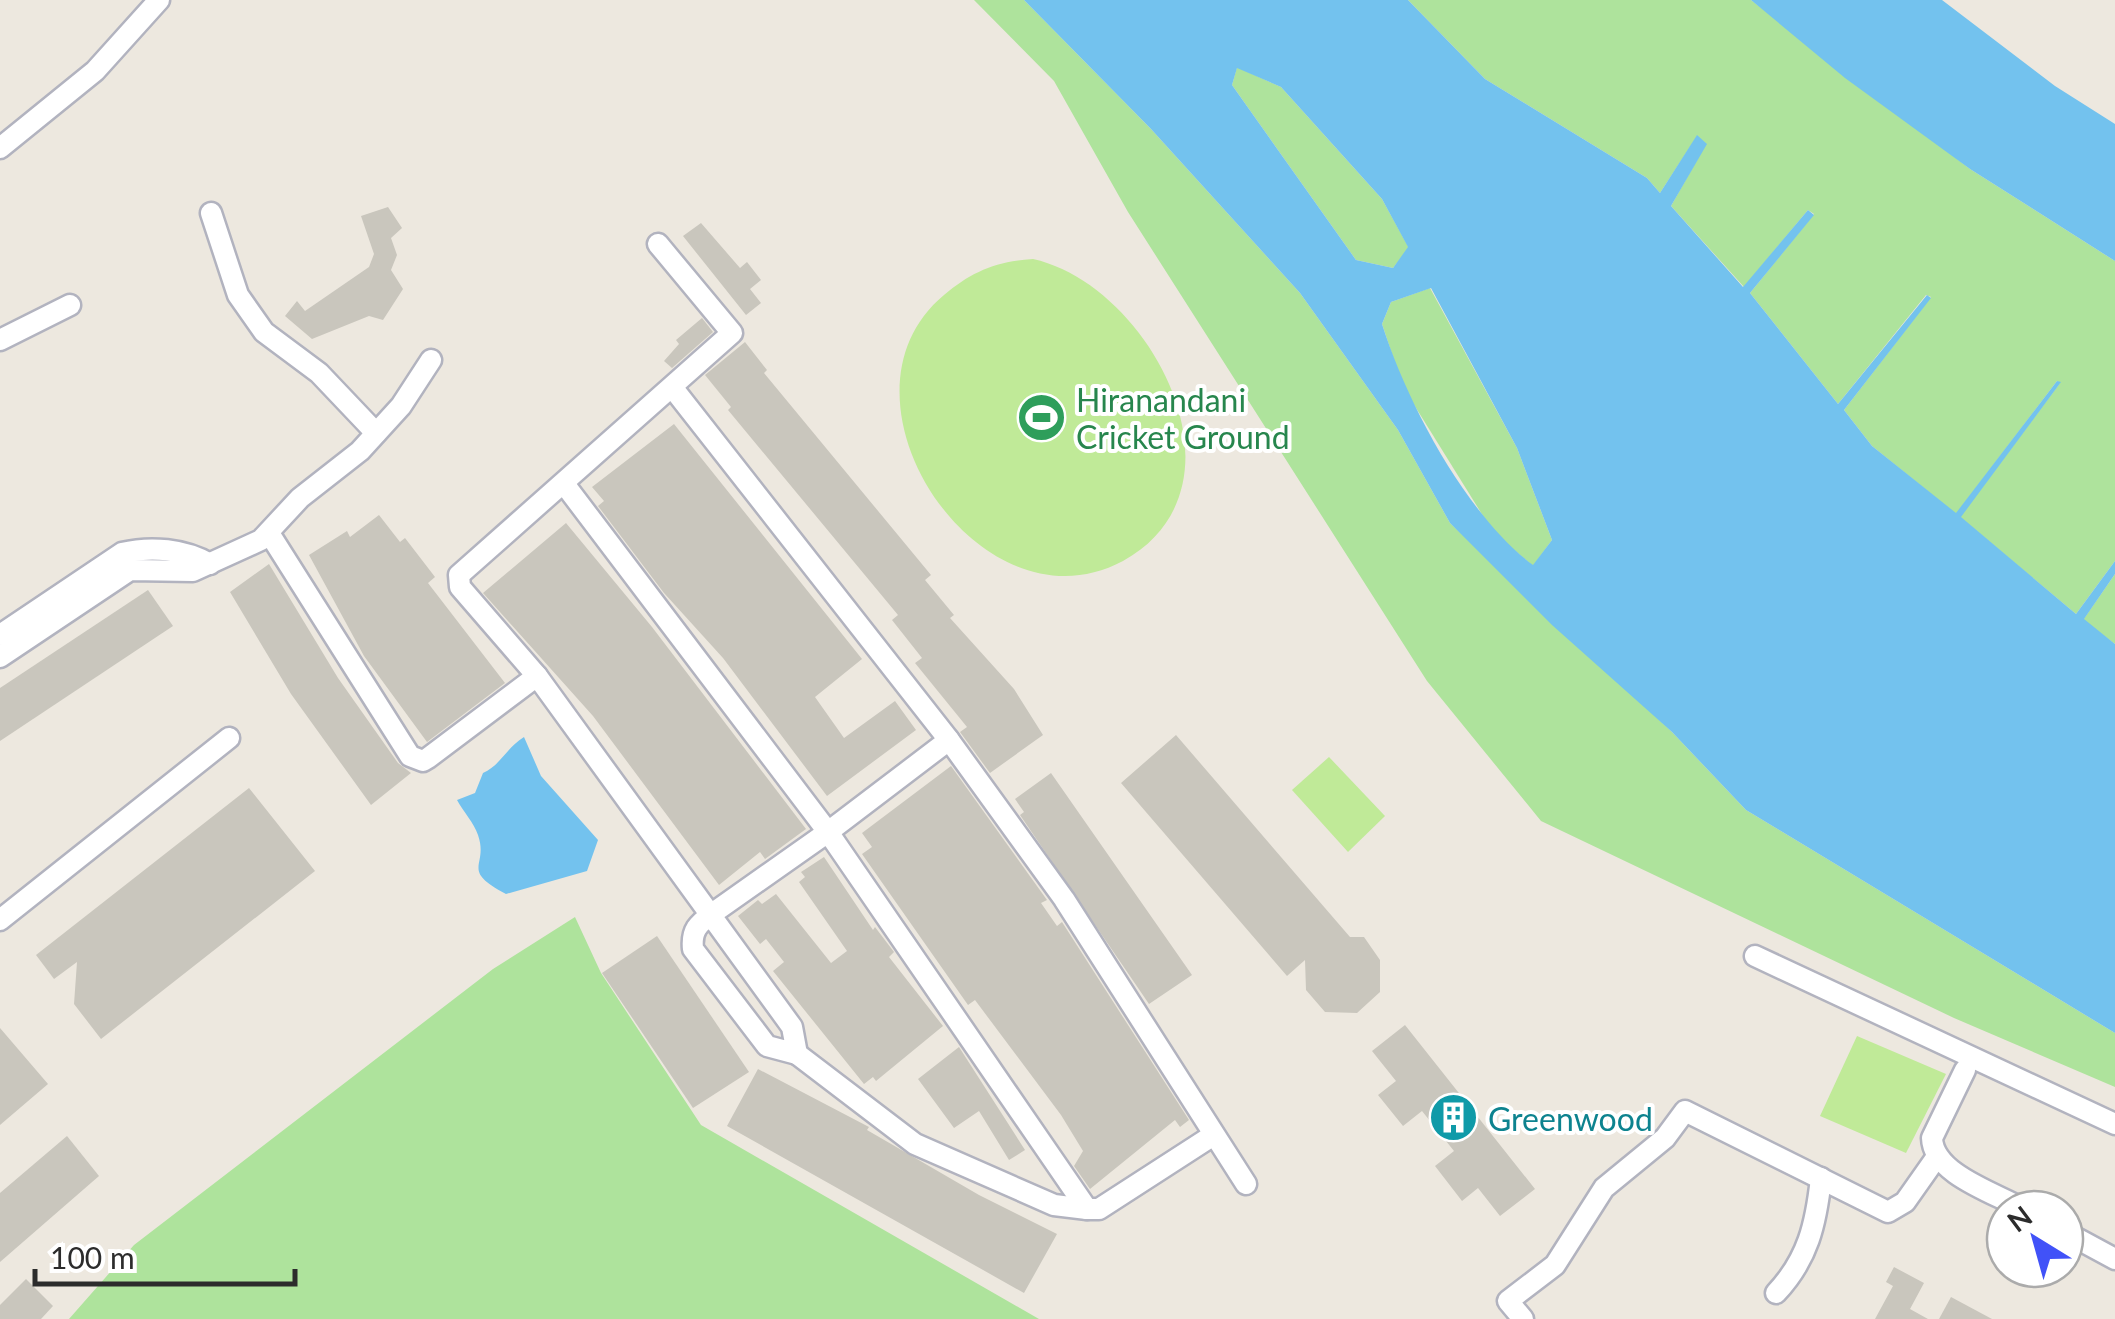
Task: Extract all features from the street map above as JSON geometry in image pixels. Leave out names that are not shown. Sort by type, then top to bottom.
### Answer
[{"type":"street","points":[[0,148],[96,71],[159,0]]},
{"type":"street","points":[[211,213],[238,295],[264,332],[319,373],[376,433]]},
{"type":"street","points":[[658,244],[732,332],[457,581],[537,676],[712,913],[792,1027],[797,1054]]},
{"type":"street","points":[[0,340],[70,305]]},
{"type":"street","points":[[0,657],[130,570],[193,571],[270,533],[300,498],[376,433],[401,406],[431,360]]},
{"type":"street","points":[[672,387],[949,740],[1064,899],[1246,1184]]},
{"type":"street","points":[[565,485],[828,832],[1087,1208]]},
{"type":"street","points":[[270,533],[415,760],[428,758],[537,676]]},
{"type":"street","points":[[0,635],[122,553],[140,548],[190,553],[210,564]]},
{"type":"street","points":[[0,920],[228,738]]},
{"type":"street","points":[[949,740],[695,926],[693,949],[767,1046],[797,1054],[914,1144],[1054,1205],[1100,1209],[1212,1136]]},
{"type":"street","points":[[1755,956],[2115,1124]]},
{"type":"street","points":[[1523,1319],[1508,1301],[1555,1265],[1604,1188],[1666,1138],[1685,1111],[1888,1212],[1905,1202],[1936,1158],[1932,1138],[1964,1070]]},
{"type":"street","points":[[1936,1158],[1989,1189]]},
{"type":"street","points":[[1776,1293],[1798,1270],[1808,1245],[1820,1178]]},
{"type":"street","points":[[2085,1243],[2115,1259]]},
{"type":"green space","points":[[974,0],[1024,0],[1151,129],[1300,293],[1398,430],[1450,523],[1672,732],[1746,810],[2115,1033],[2115,1087],[1954,1018],[1541,821],[1427,681],[1128,212],[1054,81]]},
{"type":"green space","points":[[1408,0],[1751,0],[1970,169],[2115,261],[2115,561],[2076,614],[1960,517],[2060,383],[2057,381],[1956,514],[1872,446],[1844,410],[1931,297],[1926,295],[1838,404],[1750,293],[1814,214],[1808,210],[1744,287],[1671,206],[1706,144],[1697,136],[1660,193],[1647,178],[1485,79]]},
{"type":"green space","points":[[1237,67],[1281,87],[1382,199],[1409,248],[1393,268],[1356,260],[1232,85]]},
{"type":"green space","name":"Hiranandani Cricket Ground","points":[[1033,259],[1076,276],[1116,307],[1149,346],[1172,392],[1185,440],[1182,486],[1162,528],[1123,561],[1069,576],[1017,566],[971,538],[933,496],[908,445],[900,391],[910,339],[944,295],[985,269]]},
{"type":"green space","points":[[1430,288],[1517,448],[1552,540],[1533,566],[1493,532],[1403,387],[1382,324],[1391,302]]},
{"type":"green space","points":[[2115,574],[2115,644],[2083,620]]},
{"type":"green space","points":[[1329,757],[1385,816],[1348,852],[1292,790]]},
{"type":"green space","points":[[575,917],[601,973],[701,1125],[1039,1319],[69,1319],[134,1245],[493,969]]},
{"type":"green space","points":[[1857,1036],[1946,1074],[1906,1153],[1820,1116]]},
{"type":"water","points":[[1024,0],[1408,0],[1485,79],[1647,178],[1660,193],[1697,135],[1707,144],[1671,206],[1743,287],[1808,210],[1814,215],[1750,293],[1838,404],[1927,295],[1931,298],[1844,410],[1872,446],[1956,513],[2057,381],[2061,382],[1961,517],[2076,614],[2115,561],[2115,574],[2084,619],[2115,644],[2115,1033],[1746,810],[1672,732],[1552,625],[1450,523],[1398,430],[1300,293],[1151,129]],"holes":[[[1237,68],[1281,87],[1382,199],[1408,247],[1393,268],[1356,260],[1232,85]],[[1431,288],[1517,448],[1552,540],[1533,565],[1508,544],[1462,488],[1423,422],[1393,355],[1382,324],[1391,302]]]},
{"type":"water","points":[[1751,0],[1942,0],[2055,86],[2115,124],[2115,261],[1970,169],[1845,78]]},
{"type":"water","points":[[524,737],[541,776],[598,840],[587,871],[506,894],[479,873],[478,835],[457,800],[475,793],[483,773]]},
{"type":"building","points":[[388,207],[402,228],[391,238],[397,255],[391,270],[403,289],[383,320],[369,316],[312,339],[285,316],[297,301],[305,311],[369,267],[374,254],[361,216]]},
{"type":"building","points":[[701,223],[740,268],[747,262],[761,280],[750,289],[761,303],[746,315],[683,236]]},
{"type":"building","points":[[702,318],[713,332],[672,368],[664,361],[679,344],[676,340]]},
{"type":"building","points":[[745,342],[767,370],[764,373],[931,575],[925,580],[954,615],[950,618],[1014,689],[1043,735],[990,773],[960,732],[967,727],[915,663],[922,658],[892,620],[898,615],[728,410],[731,407],[705,375]]},
{"type":"building","points":[[674,424],[862,659],[815,697],[844,738],[895,701],[916,730],[827,796],[723,658],[664,593],[598,506],[604,501],[592,487]]},
{"type":"building","points":[[379,515],[400,542],[405,538],[435,577],[428,583],[505,683],[427,742],[364,656],[309,555],[347,531],[350,537]]},
{"type":"building","points":[[566,523],[652,627],[806,829],[765,859],[760,852],[719,885],[593,716],[483,593]]},
{"type":"building","points":[[269,564],[338,678],[398,763],[411,773],[371,805],[291,694],[230,592]]},
{"type":"building","points":[[148,590],[173,626],[0,741],[0,688]]},
{"type":"building","points":[[1176,735],[1350,937],[1364,937],[1380,960],[1380,992],[1357,1013],[1325,1012],[1306,990],[1305,960],[1287,976],[1121,783]]},
{"type":"building","points":[[951,766],[1047,900],[1041,903],[1057,926],[1062,922],[1189,1120],[1180,1127],[1175,1120],[1090,1189],[1074,1166],[1083,1151],[1061,1115],[975,1000],[968,1005],[862,854],[872,847],[862,833]]},
{"type":"building","points":[[1051,773],[1192,975],[1149,1004],[1020,815],[1024,812],[1015,799]]},
{"type":"building","points":[[249,788],[315,871],[101,1039],[74,1004],[77,962],[54,979],[36,955]]},
{"type":"building","points":[[824,857],[873,930],[875,927],[894,952],[889,957],[943,1026],[876,1081],[873,1077],[864,1084],[773,971],[784,962],[766,939],[760,944],[738,916],[758,900],[762,904],[776,894],[831,963],[847,951],[799,882],[805,877],[801,872]]},
{"type":"building","points":[[657,936],[749,1072],[693,1108],[602,973]]},
{"type":"building","name":"Greenwood","points":[[1405,1025],[1535,1189],[1500,1216],[1478,1188],[1462,1201],[1435,1166],[1454,1151],[1422,1111],[1403,1126],[1378,1095],[1396,1081],[1372,1051]]},
{"type":"building","points":[[0,1028],[48,1084],[0,1125]]},
{"type":"building","points":[[959,1047],[1025,1150],[1009,1160],[979,1111],[954,1128],[918,1079]]},
{"type":"building","points":[[758,1069],[869,1127],[867,1130],[979,1195],[1057,1234],[1024,1293],[727,1126]]},
{"type":"building","points":[[67,1136],[99,1176],[0,1262],[0,1193]]},
{"type":"building","points":[[1894,1267],[1924,1283],[1910,1309],[1928,1319],[1875,1319],[1893,1286],[1886,1282]]},
{"type":"building","points":[[26,1279],[53,1306],[41,1319],[0,1319],[0,1305]]},
{"type":"building","points":[[1951,1297],[1992,1319],[1939,1319]]},
{"type":"place","name":"Hiranandani Cricket Ground","points":[[1041,417]]},
{"type":"place","name":"Greenwood","points":[[1453,1118]]}]
